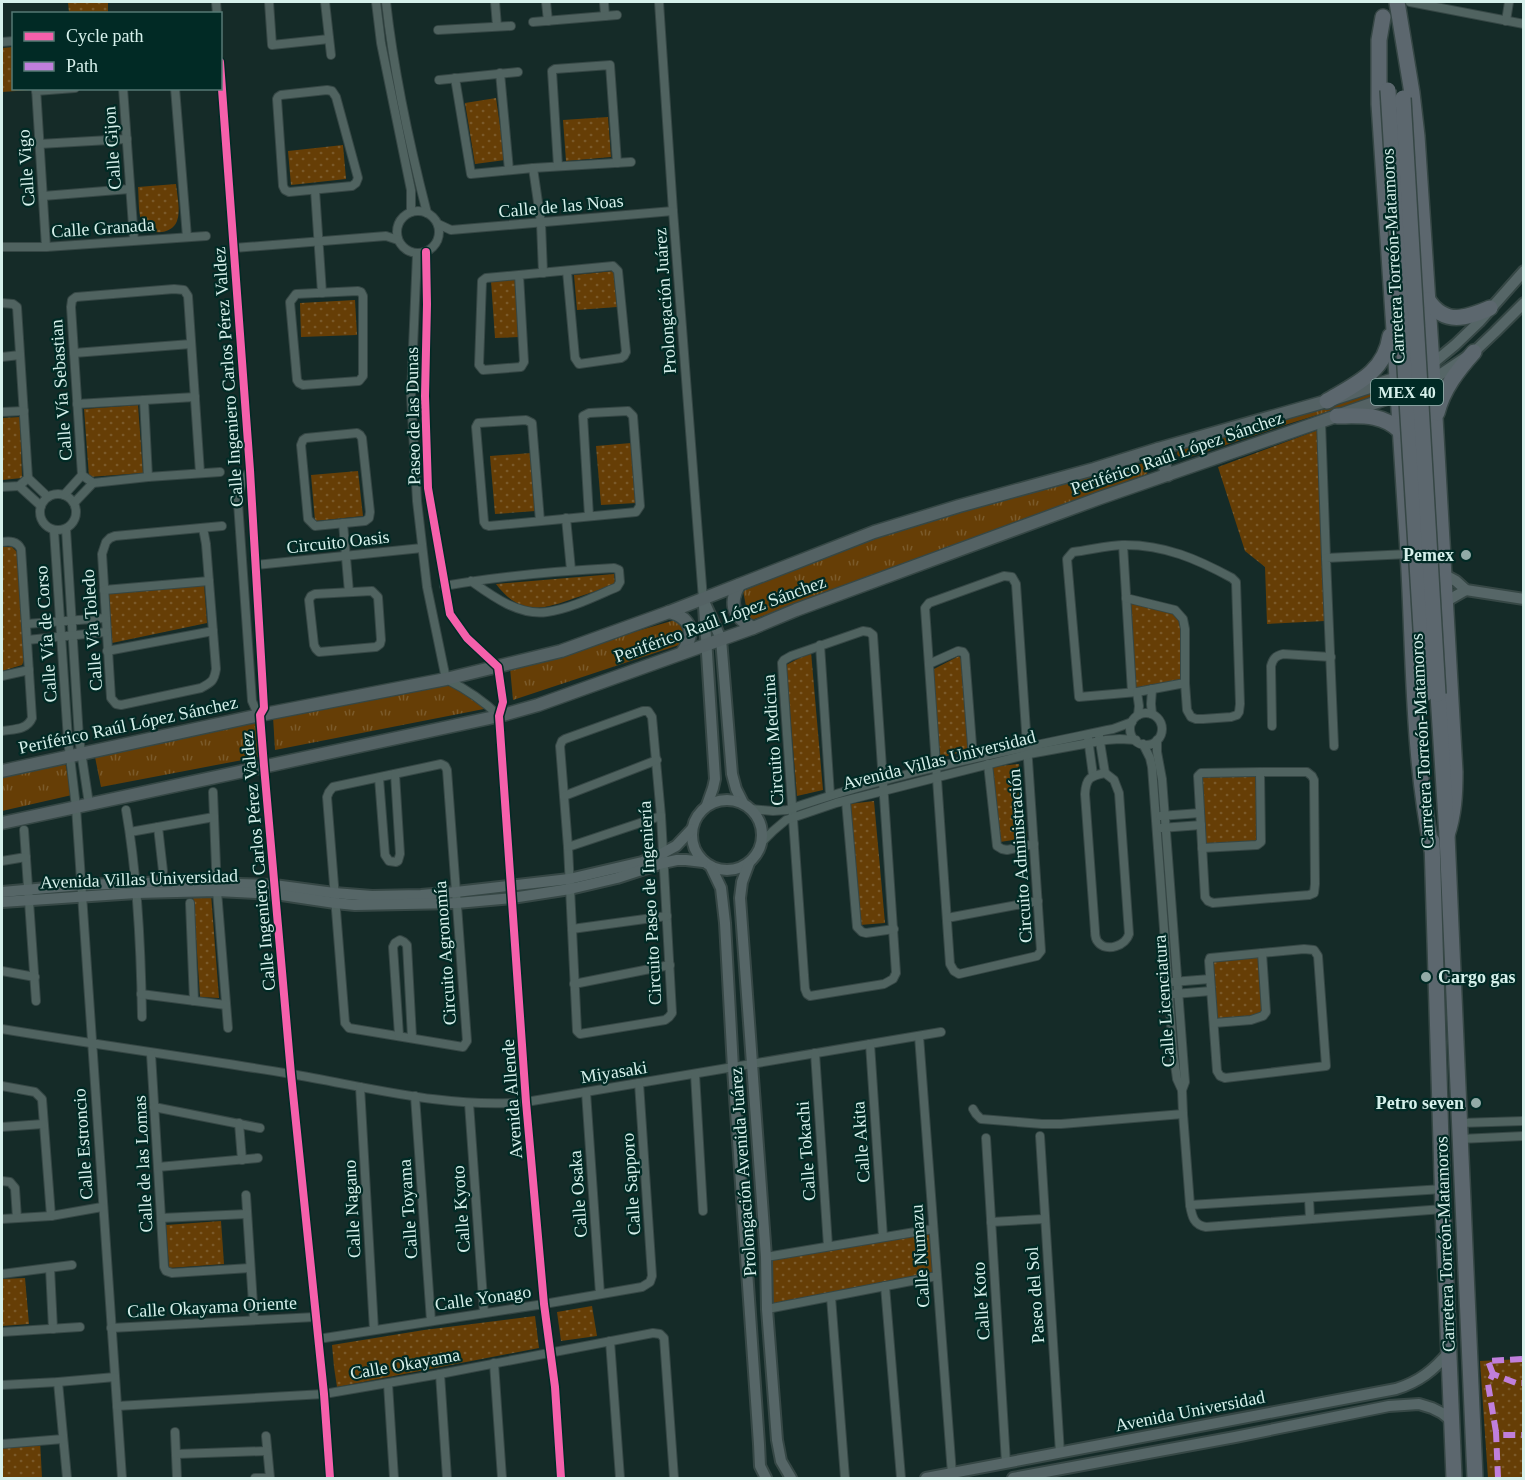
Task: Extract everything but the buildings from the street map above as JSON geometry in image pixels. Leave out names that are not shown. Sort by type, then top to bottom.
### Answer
[{"type":"highway","name":"MEX 40","points":[[1382,2],[1432,694],[1432,850],[1454,1479]]},
{"type":"highway","points":[[1397,2],[1417,136],[1432,364],[1455,794],[1453,818],[1447,835]]},
{"type":"highway","name":"Carretera Torreón-Matamoros","points":[[1397,2],[1432,694],[1447,835],[1475,1479]]},
{"type":"highway","points":[[1383,17],[1379,40],[1379,104],[1408,554],[1418,754],[1432,850]]},
{"type":"highway","points":[[1393,321],[1402,326],[1415,324],[1424,315],[1428,300]]},
{"type":"highway","points":[[1428,300],[1434,309],[1449,317],[1471,316],[1490,308]]},
{"type":"highway","points":[[1328,401],[1367,378],[1378,366],[1389,342],[1393,321]]},
{"type":"highway","points":[[1435,422],[1439,407],[1452,380],[1474,352]]},
{"type":"highway","points":[[1337,416],[1381,418],[1393,424],[1400,431]]},
{"type":"highway","points":[[1400,431],[1406,422],[1415,417],[1425,417],[1435,422]]},
{"type":"main road","name":"Periférico Raúl López Sánchez","points":[[2,771],[260,715],[446,679],[561,651],[669,612],[874,532],[1328,401],[1432,364]]},
{"type":"main road","name":"Periférico Raúl López Sánchez","points":[[2,822],[499,716],[538,705],[753,628],[1100,498],[1398,395],[1432,380]]},
{"type":"main road","points":[[1158,449],[1168,474]]},
{"type":"main road","points":[[739,585],[733,601],[734,610],[738,617],[753,628]]},
{"type":"main road","points":[[669,612],[682,616],[690,627],[690,641],[682,653]]},
{"type":"street","points":[[269,2],[272,45],[329,39]]},
{"type":"street","points":[[325,2],[331,55]]},
{"type":"street","points":[[376,2],[390,94],[411,190],[411,212]]},
{"type":"street","points":[[386,2],[403,112],[427,213]]},
{"type":"street","points":[[495,2],[498,26]]},
{"type":"street","points":[[546,2],[548,21]]},
{"type":"street","points":[[604,2],[605,16]]},
{"type":"street","name":"Prolongación Juárez","points":[[659,2],[703,598]]},
{"type":"street","points":[[1410,2],[1524,24]]},
{"type":"street","points":[[1467,12],[1468,2]]},
{"type":"street","points":[[1506,21],[1509,2]]},
{"type":"street","points":[[377,13],[387,11]]},
{"type":"street","points":[[533,22],[617,15]]},
{"type":"street","points":[[438,30],[511,26]]},
{"type":"street","points":[[558,166],[552,71],[610,66],[617,163]]},
{"type":"street","points":[[439,81],[519,72]]},
{"type":"street","points":[[500,73],[509,170]]},
{"type":"street","points":[[455,78],[471,174],[631,162]]},
{"type":"street","name":"Calle Ingeniero Carlos Pérez Valdez","points":[[222,89],[256,565],[264,708],[260,715],[274,889],[324,1394],[330,1479]]},
{"type":"street","name":"Calle Vigo","points":[[36,90],[46,246]]},
{"type":"street","name":"Calle Gijon","points":[[123,90],[134,240]]},
{"type":"street","points":[[175,90],[187,237]]},
{"type":"street","points":[[327,90],[332,91],[336,97],[358,178],[352,186],[315,190],[289,192],[283,186],[277,99],[281,95],[327,90]]},
{"type":"street","points":[[39,144],[127,139]]},
{"type":"street","points":[[533,168],[541,223],[543,273]]},
{"type":"street","points":[[43,196],[130,189]]},
{"type":"street","points":[[315,190],[322,293]]},
{"type":"street","name":"Calle de las Noas","points":[[438,224],[451,230],[673,211]]},
{"type":"street","points":[[234,248],[386,236],[398,240],[406,250],[417,254],[426,252],[436,244],[439,229],[438,224],[427,213],[411,212],[402,218],[397,228],[386,236]]},
{"type":"street","points":[[397,228],[398,240]]},
{"type":"street","points":[[438,239],[451,230]]},
{"type":"street","name":"Calle Granada","points":[[2,247],[206,236]]},
{"type":"street","name":"Paseo de las Dunas","points":[[426,252],[425,396],[428,488],[444,586],[450,614],[467,638],[498,667]]},
{"type":"street","name":"Paseo de las Dunas","points":[[417,254],[411,395],[416,488],[422,548],[446,679]]},
{"type":"street","points":[[519,275],[524,362],[521,367],[483,370],[479,365],[484,279],[519,275],[613,266],[618,271],[626,352],[621,358],[579,364],[575,358],[567,271]]},
{"type":"street","points":[[1432,364],[1479,322],[1524,271]]},
{"type":"street","name":"Calle Vía Sebastian","points":[[93,483],[82,475],[71,307],[72,300],[76,297],[184,290],[188,296],[200,473]]},
{"type":"street","points":[[358,291],[363,296],[363,376],[359,381],[303,385],[297,380],[290,302],[296,294],[322,293],[358,291]]},
{"type":"street","points":[[2,303],[13,304],[17,308],[27,478],[20,486],[2,487]]},
{"type":"street","points":[[1432,380],[1474,352],[1524,303]]},
{"type":"street","points":[[74,353],[191,344]]},
{"type":"street","points":[[2,357],[20,355]]},
{"type":"street","points":[[77,404],[195,397]]},
{"type":"street","points":[[144,400],[148,477]]},
{"type":"street","points":[[2,412],[24,411]]},
{"type":"street","points":[[540,521],[532,423],[526,420],[478,423],[476,427],[484,522],[489,526],[636,512],[639,510],[633,416],[628,411],[589,413],[583,416],[589,516]]},
{"type":"street","points":[[1321,422],[1334,746]]},
{"type":"street","points":[[357,433],[362,438],[369,518],[365,521],[344,523],[315,526],[308,519],[301,445],[306,438],[357,433]]},
{"type":"street","points":[[250,470],[241,485],[238,503],[252,700],[260,715]]},
{"type":"street","points":[[74,504],[93,483],[220,472]]},
{"type":"street","points":[[64,495],[82,475]]},
{"type":"street","points":[[27,478],[48,497]]},
{"type":"street","points":[[20,486],[41,506]]},
{"type":"street","points":[[416,488],[428,488]]},
{"type":"street","points":[[64,495],[69,497],[74,504],[76,514],[66,529],[54,530],[43,522],[41,506],[48,497],[64,495]]},
{"type":"street","points":[[566,518],[571,570]]},
{"type":"street","points":[[344,523],[349,592]]},
{"type":"street","name":"Calle Vía Toledo","points":[[203,528],[216,669],[214,677],[211,682],[201,688],[120,705],[114,703],[111,698],[107,651],[103,548],[110,538],[115,536],[222,526]]},
{"type":"street","name":"Calle Vía de Corso","points":[[66,529],[73,635],[76,807]]},
{"type":"street","name":"Calle Vía de Corso","points":[[54,530],[61,636],[75,755],[88,804]]},
{"type":"street","points":[[2,542],[14,542],[21,549],[32,718],[25,727],[2,731]]},
{"type":"street","points":[[1123,545],[1125,598],[1135,692],[1139,706],[1131,729],[1132,735],[1139,742],[1150,744],[1161,735],[1161,723],[1157,717],[1145,713],[1135,719]]},
{"type":"street","points":[[1125,598],[1175,610],[1181,615],[1185,629],[1187,710],[1191,717],[1196,719],[1231,717],[1239,712],[1240,694],[1236,582],[1201,561],[1159,549],[1123,545],[1073,552],[1067,559],[1079,698],[1135,692],[1185,683]]},
{"type":"street","name":"Circuito Oasis","points":[[256,565],[422,548]]},
{"type":"street","points":[[1326,558],[1408,554]]},
{"type":"street","points":[[444,586],[471,581],[571,570],[617,568],[620,576],[620,585],[564,608],[536,613],[509,605],[471,581]]},
{"type":"street","points":[[1443,574],[1466,590],[1524,599]]},
{"type":"street","name":"Circuito Administración","points":[[1004,576],[1012,578],[1016,584],[1042,947],[1040,954],[959,974],[950,964],[929,664],[925,613],[929,603],[1004,576]]},
{"type":"street","points":[[104,590],[209,581]]},
{"type":"street","points":[[1445,602],[1466,590]]},
{"type":"street","points":[[372,591],[378,597],[380,644],[376,647],[320,652],[316,650],[309,600],[311,596],[349,592],[372,591]]},
{"type":"street","points":[[703,598],[721,639],[732,774],[736,789],[757,816],[762,834],[757,854],[749,863],[733,870],[707,864],[698,855],[693,844],[692,829],[696,818],[707,805],[715,779],[703,598]]},
{"type":"street","points":[[433,618],[450,614]]},
{"type":"street","points":[[26,624],[105,618]]},
{"type":"street","points":[[107,651],[213,631]]},
{"type":"street","name":"Circuito Medicina","points":[[863,631],[873,635],[882,780],[896,973],[889,983],[813,996],[807,994],[782,663],[784,660],[863,631]]},
{"type":"street","points":[[27,640],[106,632]]},
{"type":"street","points":[[820,645],[830,795]]},
{"type":"street","points":[[929,664],[958,651],[965,655],[974,758]]},
{"type":"street","points":[[1272,726],[1271,666],[1273,659],[1283,654],[1331,657]]},
{"type":"street","name":"Avenida Allende","points":[[498,667],[503,702],[499,716],[526,1102],[544,1304],[555,1387],[561,1479]]},
{"type":"street","points":[[2,676],[29,670]]},
{"type":"street","points":[[446,679],[470,691],[499,716]]},
{"type":"street","points":[[1152,689],[1152,714]]},
{"type":"street","name":"Circuito Paseo de Ingeniería","points":[[645,711],[650,713],[657,760],[670,965],[672,1013],[665,1020],[580,1034],[577,1031],[564,796],[560,746],[562,741],[645,711]]},
{"type":"street","name":"Avenida Villas Universidad","points":[[761,843],[793,812],[830,795],[936,766],[1099,736],[1135,719]]},
{"type":"street","points":[[1099,736],[1106,773],[1114,780],[1119,793],[1129,934],[1122,944],[1111,947],[1100,944],[1095,932],[1085,794],[1087,781],[1093,776],[1106,773]]},
{"type":"street","name":"Avenida Villas Universidad","points":[[1099,736],[1139,742]]},
{"type":"street","points":[[1088,738],[1093,776]]},
{"type":"street","name":"Calle Licenciatura","points":[[1157,740],[1165,815],[1161,828],[1168,994],[1175,1067],[1182,1090]]},
{"type":"street","name":"Calle Licenciatura","points":[[1139,742],[1150,758],[1156,816],[1161,828],[1178,994],[1185,1082],[1182,1090]]},
{"type":"street","name":"Avenida Villas Universidad","points":[[747,806],[773,812],[793,812],[846,801],[988,764],[1028,750]]},
{"type":"street","points":[[564,796],[657,760]]},
{"type":"street","name":"Circuito Agronomía","points":[[441,764],[447,768],[467,1041],[460,1047],[349,1028],[345,1023],[327,797],[333,787],[379,778],[441,764]]},
{"type":"street","points":[[988,764],[997,846],[1006,850],[1034,844]]},
{"type":"street","points":[[1202,848],[1257,845],[1261,842],[1260,772]]},
{"type":"street","points":[[1260,772],[1307,772],[1314,780],[1314,893],[1213,903],[1205,897],[1198,778],[1200,773],[1260,772]]},
{"type":"street","points":[[379,778],[385,855],[389,861],[396,862],[400,854],[395,774]]},
{"type":"street","points":[[213,792],[217,887],[228,1028]]},
{"type":"street","points":[[707,805],[725,799],[747,806]]},
{"type":"street","points":[[846,801],[857,927],[866,933],[894,929]]},
{"type":"street","name":"Calle Estroncio","points":[[76,807],[122,1479]]},
{"type":"street","points":[[126,810],[136,888],[142,1017]]},
{"type":"street","points":[[1156,816],[1200,813]]},
{"type":"street","points":[[568,847],[661,816]]},
{"type":"street","points":[[130,832],[214,817]]},
{"type":"street","points":[[1161,828],[1201,825]]},
{"type":"street","points":[[158,827],[163,871]]},
{"type":"street","name":"Avenida Villas Universidad","points":[[663,858],[692,829]]},
{"type":"street","points":[[24,830],[36,1000]]},
{"type":"street","points":[[2,861],[26,856]]},
{"type":"street","name":"Avenida Villas Universidad","points":[[2,892],[29,894],[136,888],[165,882],[274,889],[335,898],[421,895],[456,898],[570,884],[642,862],[663,858],[707,864]]},
{"type":"street","name":"Prolongación Avenida Juárez","points":[[749,863],[742,882],[740,898],[766,1257],[767,1309],[777,1440],[781,1461],[791,1479]]},
{"type":"street","name":"Prolongación Avenida Juárez","points":[[707,864],[717,877],[722,896],[759,1455],[760,1466],[766,1479]]},
{"type":"street","name":"Avenida Villas Universidad","points":[[2,902],[29,894]]},
{"type":"street","points":[[947,918],[1038,901]]},
{"type":"street","points":[[190,903],[194,1001]]},
{"type":"street","points":[[572,929],[667,916]]},
{"type":"street","points":[[399,1035],[393,947],[400,940],[407,945],[412,1038]]},
{"type":"street","points":[[1304,949],[1314,950],[1318,956],[1326,1066],[1225,1078],[1217,1071],[1209,961],[1211,957],[1262,953],[1304,949]]},
{"type":"street","points":[[1214,1023],[1251,1020],[1263,1016],[1266,1012],[1262,953]]},
{"type":"street","points":[[574,984],[670,965]]},
{"type":"street","points":[[2,971],[35,977]]},
{"type":"street","points":[[1168,982],[1210,979]]},
{"type":"street","points":[[1168,994],[1211,991]]},
{"type":"street","points":[[141,994],[226,1005]]},
{"type":"street","name":"Miyasaki","points":[[2,1029],[291,1074],[415,1096],[469,1103],[507,1104],[942,1032]]},
{"type":"street","name":"Calle Numazu","points":[[919,1036],[952,1474]]},
{"type":"street","name":"Calle Akita","points":[[870,1044],[883,1237]]},
{"type":"street","name":"Calle Tokachi","points":[[815,1053],[828,1246]]},
{"type":"street","name":"Calle de las Lomas","points":[[151,1054],[164,1267],[166,1271],[172,1273],[250,1268]]},
{"type":"street","points":[[695,1074],[703,1211]]},
{"type":"street","name":"Calle Sapporo","points":[[639,1083],[652,1276],[650,1281]]},
{"type":"street","points":[[2,1086],[35,1092],[42,1099],[51,1216]]},
{"type":"street","name":"Calle Nagano","points":[[360,1087],[374,1330]]},
{"type":"street","points":[[1182,1090],[1190,1205],[1193,1220],[1200,1226],[1443,1209]]},
{"type":"street","name":"Calle Osaka","points":[[586,1092],[600,1294]]},
{"type":"street","name":"Calle Toyama","points":[[415,1096],[431,1321]]},
{"type":"street","name":"Calle Kyoto","points":[[469,1103],[484,1313]]},
{"type":"street","points":[[154,1107],[260,1128]]},
{"type":"street","points":[[973,1109],[981,1119],[1042,1124],[1183,1114]]},
{"type":"street","points":[[1459,1123],[1524,1121]]},
{"type":"street","points":[[238,1123],[243,1160]]},
{"type":"street","points":[[2,1128],[43,1124]]},
{"type":"street","name":"Paseo del Sol","points":[[1040,1136],[1060,1453]]},
{"type":"street","points":[[1460,1139],[1524,1137]]},
{"type":"street","name":"Calle Koto","points":[[986,1138],[1006,1463]]},
{"type":"street","points":[[158,1167],[258,1158]]},
{"type":"street","points":[[2,1181],[10,1182],[15,1188],[17,1218]]},
{"type":"street","points":[[1190,1205],[1443,1189]]},
{"type":"street","points":[[246,1194],[254,1320]]},
{"type":"street","points":[[1309,1198],[1310,1219]]},
{"type":"street","points":[[2,1220],[51,1216],[102,1207]]},
{"type":"street","points":[[161,1218],[247,1214]]},
{"type":"street","points":[[991,1222],[1044,1219]]},
{"type":"street","points":[[766,1257],[933,1229]]},
{"type":"street","points":[[2,1274],[72,1265]]},
{"type":"street","points":[[50,1268],[53,1329]]},
{"type":"street","points":[[767,1309],[937,1276]]},
{"type":"street","name":"Calle Yonago","points":[[318,1339],[642,1287],[650,1281]]},
{"type":"street","points":[[885,1286],[901,1479]]},
{"type":"street","points":[[831,1297],[845,1479]]},
{"type":"street","name":"Calle Okayama Oriente","points":[[111,1328],[315,1317]]},
{"type":"street","points":[[2,1332],[80,1327]]},
{"type":"street","name":"Calle Okayama","points":[[117,1406],[324,1394],[388,1384],[653,1333],[660,1334],[664,1338],[674,1479]]},
{"type":"street","points":[[610,1341],[620,1479]]},
{"type":"street","name":"Avenida Universidad","points":[[926,1479],[1396,1389],[1426,1376],[1449,1352]]},
{"type":"street","points":[[494,1363],[502,1479]]},
{"type":"street","points":[[440,1374],[447,1479]]},
{"type":"street","points":[[2,1385],[115,1377]]},
{"type":"street","points":[[58,1382],[67,1479]]},
{"type":"street","points":[[388,1384],[394,1479]]},
{"type":"street","points":[[1333,1400],[1336,1416]]},
{"type":"street","name":"Avenida Universidad","points":[[1013,1478],[1389,1406],[1419,1404],[1442,1413],[1452,1421]]},
{"type":"street","points":[[175,1432],[177,1479]]},
{"type":"street","points":[[255,1479],[269,1478],[266,1436]]},
{"type":"street","points":[[2,1444],[63,1439]]},
{"type":"street","points":[[176,1454],[267,1451]]},
{"type":"green space","points":[[68,2],[108,2],[108,12],[69,12]]},
{"type":"green space","points":[[12,47],[12,90],[31,90],[2,92],[2,48]]},
{"type":"green space","points":[[496,98],[505,160],[475,164],[465,103]]},
{"type":"green space","points":[[608,117],[611,157],[566,161],[563,120]]},
{"type":"green space","points":[[343,145],[346,179],[291,185],[288,151]]},
{"type":"green space","points":[[176,184],[179,213],[174,226],[159,232],[148,229],[143,225],[140,216],[138,187]]},
{"type":"green space","points":[[614,271],[617,307],[577,310],[574,275]]},
{"type":"green space","points":[[515,277],[519,337],[495,338],[491,281]]},
{"type":"green space","points":[[355,300],[357,335],[301,337],[300,303]]},
{"type":"green space","points":[[1386,388],[1388,391],[1385,394],[1184,459],[1177,454],[1178,449]]},
{"type":"green space","points":[[138,405],[143,473],[89,477],[84,409]]},
{"type":"green space","points":[[20,417],[22,478],[2,480],[2,418]]},
{"type":"green space","points":[[1318,430],[1325,621],[1267,624],[1265,567],[1245,551],[1218,467]]},
{"type":"green space","points":[[631,443],[636,503],[601,505],[596,446]]},
{"type":"green space","points":[[531,453],[536,511],[495,514],[490,456]]},
{"type":"green space","points":[[1144,463],[1148,467],[1147,474],[749,621],[743,591],[830,554],[942,516]]},
{"type":"green space","points":[[358,471],[363,516],[315,521],[311,475]]},
{"type":"green space","points":[[2,547],[12,547],[17,552],[26,656],[22,665],[2,671]]},
{"type":"green space","points":[[614,574],[615,584],[563,602],[532,608],[514,601],[496,584]]},
{"type":"green space","points":[[204,584],[207,623],[112,643],[108,592]]},
{"type":"green space","points":[[1129,603],[1174,614],[1181,623],[1181,681],[1135,689]]},
{"type":"green space","points":[[680,620],[685,628],[682,644],[513,700],[510,668]]},
{"type":"green space","points":[[811,652],[823,790],[797,796],[786,665]]},
{"type":"green space","points":[[959,656],[968,750],[940,758],[932,670]]},
{"type":"green space","points":[[444,682],[489,708],[275,750],[273,717]]},
{"type":"green space","points":[[255,721],[258,757],[101,787],[95,757]]},
{"type":"green space","points":[[65,762],[72,795],[2,811],[2,776]]},
{"type":"green space","points":[[1019,764],[1027,838],[1000,842],[991,767]]},
{"type":"green space","points":[[1256,775],[1258,842],[1205,845],[1202,777]]},
{"type":"green space","points":[[874,801],[885,923],[860,925],[849,804]]},
{"type":"green space","points":[[211,894],[219,998],[200,997],[193,895]]},
{"type":"green space","points":[[1260,955],[1263,1016],[1215,1022],[1211,959]]},
{"type":"green space","points":[[221,1221],[224,1264],[169,1268],[166,1225]]},
{"type":"green space","points":[[931,1233],[934,1275],[770,1306],[771,1258]]},
{"type":"green space","points":[[25,1278],[29,1324],[2,1326],[2,1279]]},
{"type":"green space","points":[[592,1306],[597,1336],[561,1341],[557,1312]]},
{"type":"green space","points":[[535,1316],[539,1348],[337,1387],[332,1345],[424,1330]]},
{"type":"green space","points":[[1523,1359],[1523,1478],[1488,1478],[1480,1361]]},
{"type":"green space","points":[[40,1440],[42,1478],[2,1478],[2,1443]]},
{"type":"marked path","points":[[1493,1374],[1488,1361],[1524,1359]]},
{"type":"marked path","points":[[1496,1432],[1488,1384],[1493,1374],[1516,1383],[1524,1383]]},
{"type":"marked path","points":[[1498,1478],[1496,1432],[1502,1435],[1524,1435]]},
{"type":"cycle path","points":[[222,89],[250,470],[264,708],[260,715],[291,1074],[324,1394],[330,1478]]},
{"type":"cycle path","points":[[426,252],[425,396],[428,488],[450,614],[467,638],[498,667],[503,702],[499,716],[526,1102],[544,1304],[555,1387],[561,1478]]},
{"type":"place","name":"Pemex","points":[[1466,555]]},
{"type":"place","name":"Cargo gas","points":[[1426,977]]},
{"type":"place","name":"Petro seven","points":[[1476,1103]]}]
